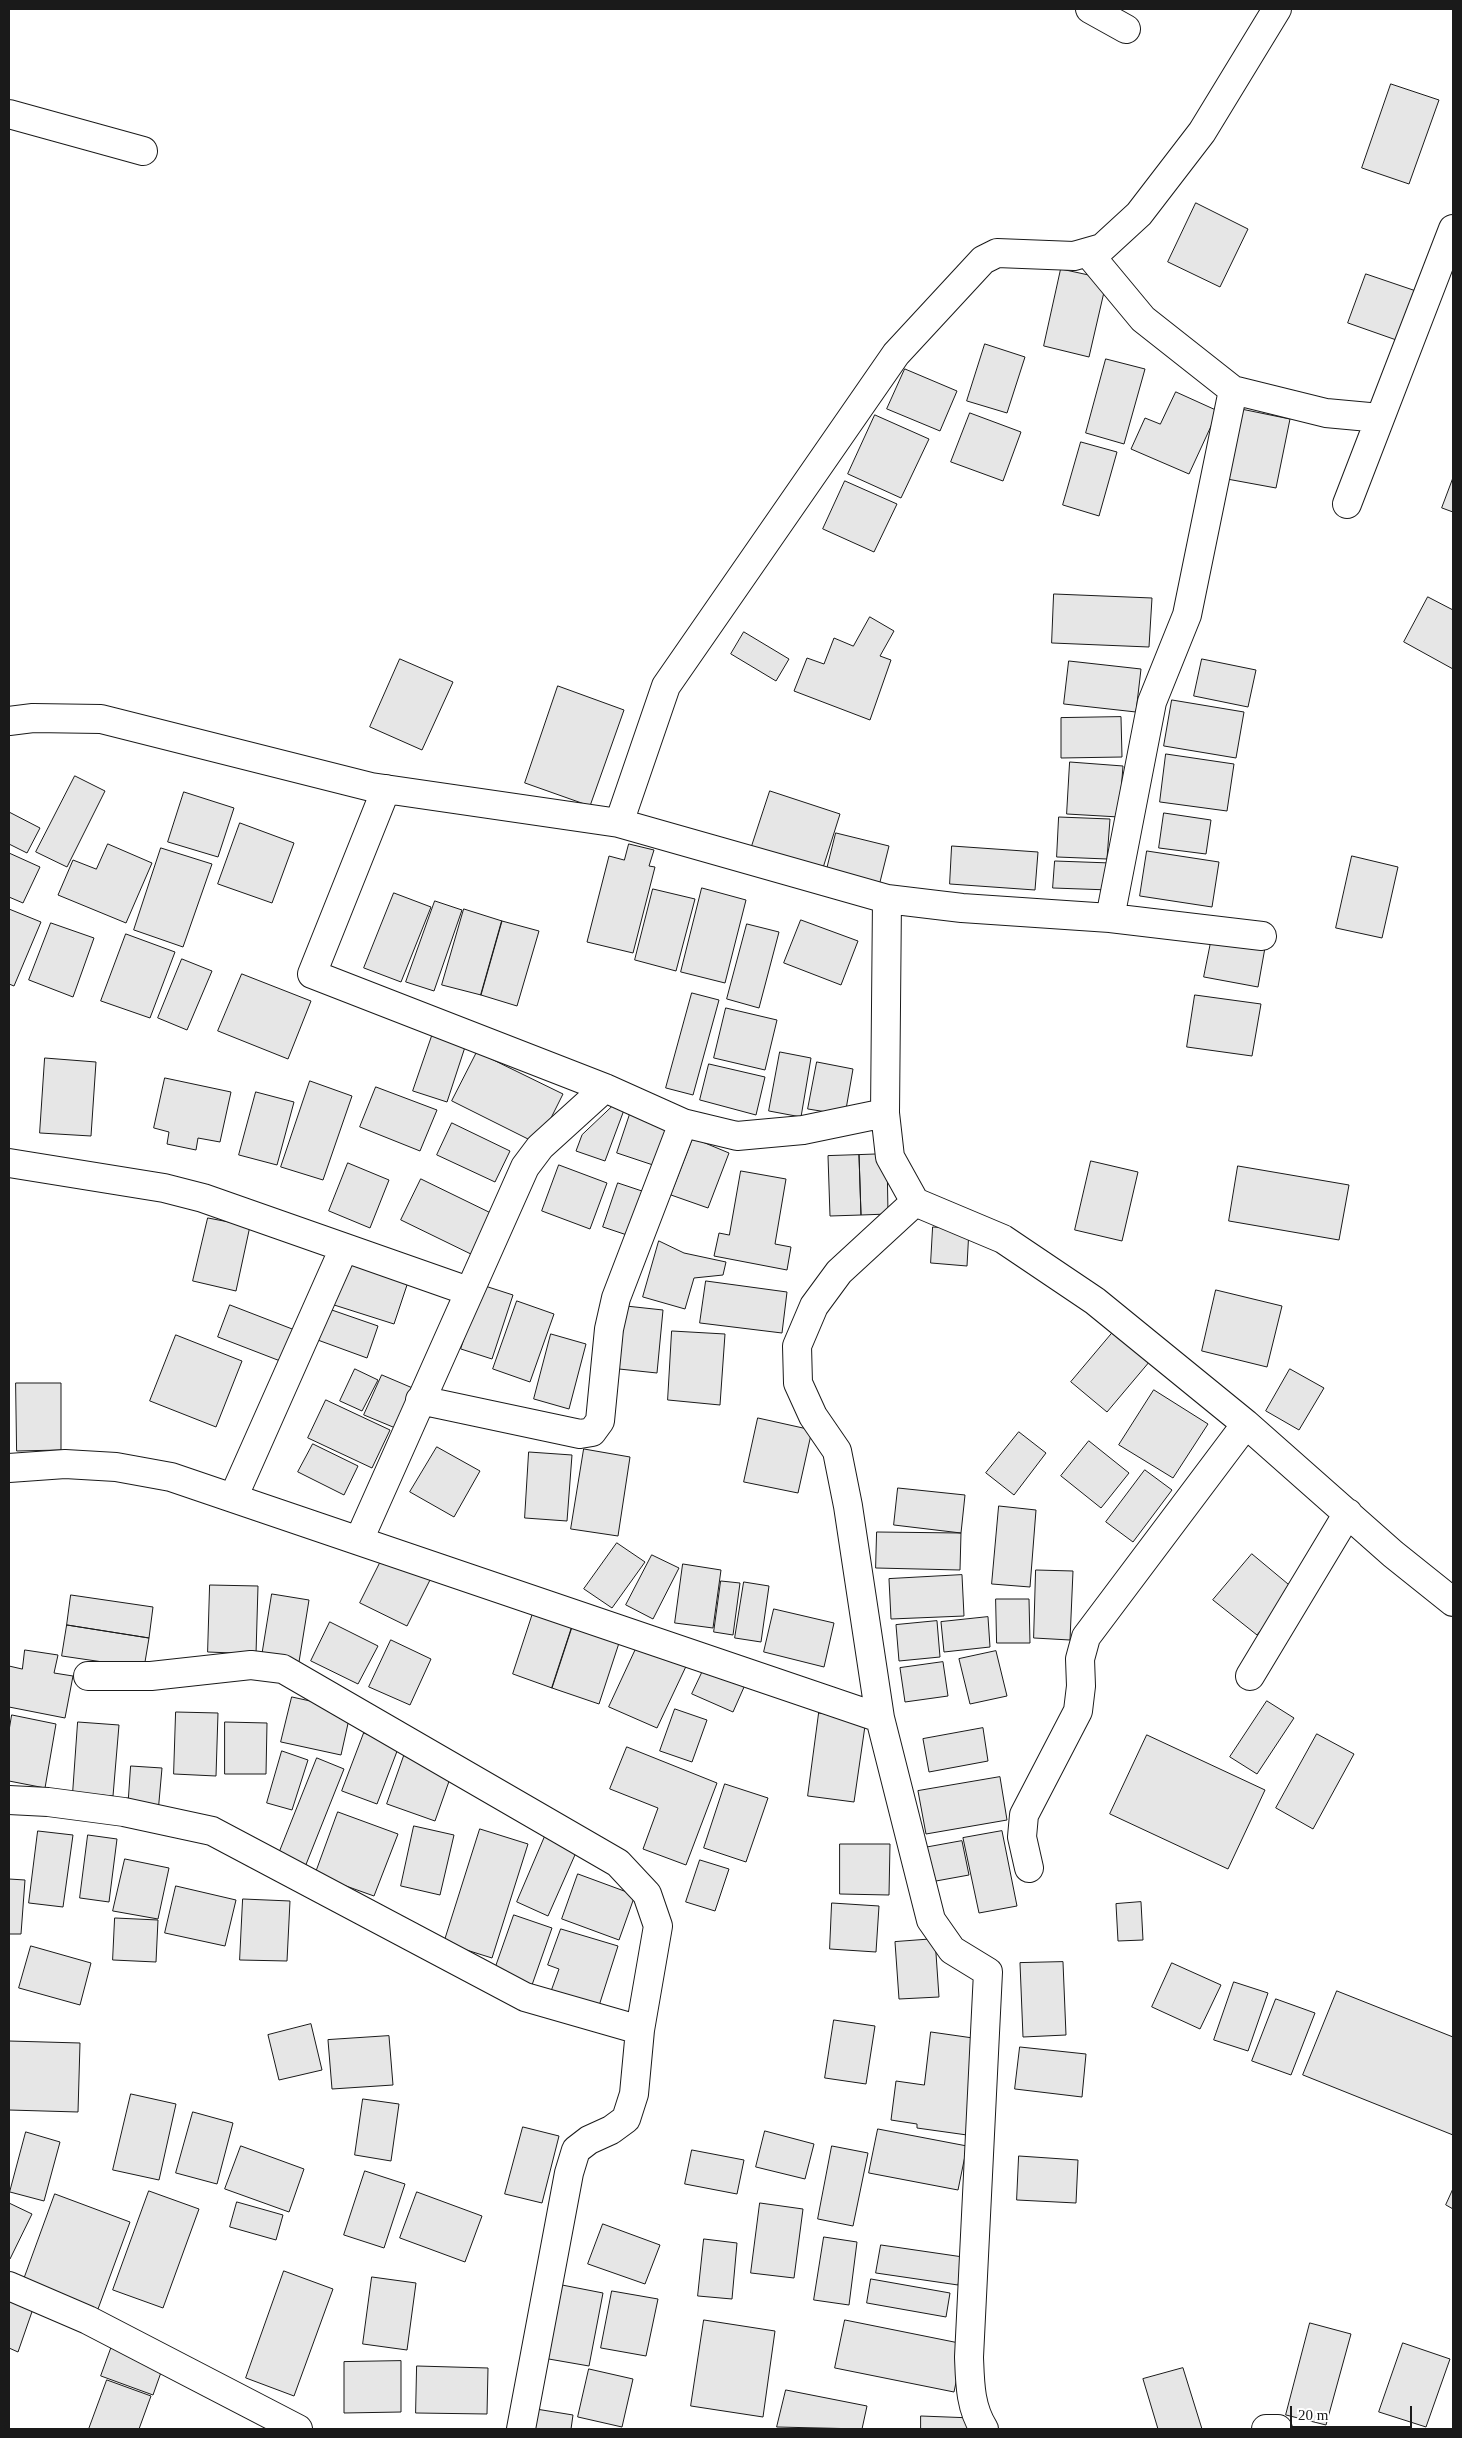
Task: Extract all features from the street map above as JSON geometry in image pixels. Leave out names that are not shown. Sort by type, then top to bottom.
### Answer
[{"type":"street","points":[[1090,9],[1126,29]]},
{"type":"street","points":[[619,823],[666,686],[896,354],[984,260],[997,253],[1074,256],[1089,254],[1102,248],[1139,214],[1202,132],[1278,9]]},
{"type":"street","points":[[9,114],[142,151]]},
{"type":"street","points":[[1347,504],[1453,229]]},
{"type":"street","points":[[1089,254],[1143,319],[1233,390],[1326,413],[1380,418]]},
{"type":"street","points":[[1110,918],[1152,702],[1187,615],[1233,390]]},
{"type":"street","points":[[9,721],[33,718],[101,719],[386,790],[619,823],[887,899],[962,908],[1110,918],[1262,936]]},
{"type":"street","points":[[386,790],[312,974],[605,1088],[683,1123],[737,1136],[802,1130],[885,1113]]},
{"type":"street","points":[[887,899],[885,1113],[890,1157],[915,1202],[1003,1239],[1095,1301],[1246,1424],[1393,1554],[1453,1602]]},
{"type":"street","points":[[359,1540],[468,1291],[525,1167],[540,1147],[605,1088]]},
{"type":"street","points":[[420,1400],[580,1434],[592,1432],[600,1422],[609,1329],[616,1298],[683,1123]]},
{"type":"street","points":[[9,1163],[164,1188],[203,1198],[468,1291]]},
{"type":"street","points":[[915,1202],[839,1272],[814,1306],[797,1346],[798,1383],[813,1416],[837,1451],[848,1506],[880,1718],[931,1920],[952,1950],[988,1972],[968,2357],[970,2390],[977,2417],[984,2429]]},
{"type":"street","points":[[233,1498],[344,1248]]},
{"type":"street","points":[[1029,1868],[1022,1837],[1024,1815],[1078,1711],[1081,1686],[1080,1659],[1086,1637],[1246,1424]]},
{"type":"street","points":[[9,1468],[65,1464],[116,1467],[171,1477],[880,1718]]},
{"type":"street","points":[[1250,1676],[1348,1513]]},
{"type":"street","points":[[88,1676],[151,1676],[251,1665],[284,1669],[618,1863],[647,1894],[658,1926],[640,2030],[634,2094],[626,2119],[611,2130],[589,2140],[576,2150],[569,2173],[521,2429]]},
{"type":"street","points":[[9,1800],[48,1802],[124,1812],[212,1831],[525,1997],[640,2030]]},
{"type":"street","points":[[9,2286],[88,2320],[298,2429]]},
{"type":"street","points":[[1266,2429],[1278,2429]]},
{"type":"building","points":[[1391,84],[1439,100],[1409,184],[1362,168]]},
{"type":"building","points":[[1196,203],[1248,229],[1220,287],[1168,262]]},
{"type":"building","points":[[1061,269],[1107,279],[1089,357],[1044,346]]},
{"type":"building","points":[[1366,274],[1419,292],[1402,342],[1348,323]]},
{"type":"building","points":[[985,344],[1025,357],[1007,413],[967,401]]},
{"type":"building","points":[[1106,359],[1145,369],[1124,444],[1086,433]]},
{"type":"building","points":[[905,369],[957,391],[940,431],[887,409]]},
{"type":"building","points":[[1176,392],[1218,411],[1189,474],[1131,449],[1145,418],[1160,424]]},
{"type":"building","points":[[1241,409],[1290,419],[1276,488],[1227,479]]},
{"type":"building","points":[[970,413],[1021,432],[1003,481],[951,462]]},
{"type":"building","points":[[875,415],[929,439],[901,498],[848,474]]},
{"type":"building","points":[[1081,442],[1117,452],[1099,516],[1063,505]]},
{"type":"building","points":[[1453,478],[1453,512],[1442,508]]},
{"type":"building","points":[[845,481],[897,504],[874,552],[823,529]]},
{"type":"building","points":[[1054,594],[1152,598],[1149,647],[1052,643]]},
{"type":"building","points":[[1428,597],[1453,610],[1453,669],[1404,642]]},
{"type":"building","points":[[870,617],[894,631],[880,656],[891,660],[870,720],[794,691],[807,658],[824,664],[834,638],[853,646]]},
{"type":"building","points":[[744,632],[789,659],[776,681],[731,654]]},
{"type":"building","points":[[400,659],[453,682],[422,750],[370,727]]},
{"type":"building","points":[[1202,659],[1256,670],[1248,707],[1194,696]]},
{"type":"building","points":[[1069,661],[1141,669],[1136,712],[1064,704]]},
{"type":"building","points":[[558,686],[624,710],[590,806],[525,783]]},
{"type":"building","points":[[1172,700],[1244,712],[1236,758],[1164,746]]},
{"type":"building","points":[[1121,717],[1122,757],[1061,758],[1061,718]]},
{"type":"building","points":[[1166,754],[1234,764],[1227,811],[1160,802]]},
{"type":"building","points":[[1070,762],[1123,766],[1119,817],[1067,814]]},
{"type":"building","points":[[75,776],[105,791],[67,867],[36,852]]},
{"type":"building","points":[[770,791],[840,814],[822,871],[751,849]]},
{"type":"building","points":[[184,792],[234,808],[218,857],[168,842]]},
{"type":"building","points":[[9,812],[40,828],[27,853],[9,844]]},
{"type":"building","points":[[1164,813],[1211,820],[1206,854],[1159,848]]},
{"type":"building","points":[[1059,817],[1110,819],[1107,859],[1057,857]]},
{"type":"building","points":[[240,823],[294,843],[272,903],[218,884]]},
{"type":"building","points":[[836,833],[889,846],[879,886],[826,873]]},
{"type":"building","points":[[108,844],[152,863],[126,923],[58,895],[73,860],[96,869]]},
{"type":"building","points":[[629,844],[654,850],[649,866],[655,867],[633,953],[587,942],[609,856],[624,860]]},
{"type":"building","points":[[952,846],[1038,852],[1035,890],[950,884]]},
{"type":"building","points":[[161,848],[212,864],[183,947],[134,930]]},
{"type":"building","points":[[1147,851],[1219,862],[1212,907],[1140,896]]},
{"type":"building","points":[[9,853],[40,867],[23,903],[9,897]]},
{"type":"building","points":[[1352,856],[1398,867],[1382,938],[1336,928]]},
{"type":"building","points":[[1055,861],[1111,863],[1110,890],[1053,888]]},
{"type":"building","points":[[702,888],[746,900],[725,983],[681,972]]},
{"type":"building","points":[[653,889],[695,899],[676,971],[635,960]]},
{"type":"building","points":[[394,893],[431,907],[401,982],[364,968]]},
{"type":"building","points":[[435,901],[462,910],[434,991],[406,982]]},
{"type":"building","points":[[9,909],[41,922],[14,986],[9,984]]},
{"type":"building","points":[[464,909],[502,921],[481,995],[442,985]]},
{"type":"building","points":[[801,920],[858,941],[841,985],[784,963]]},
{"type":"building","points":[[502,921],[539,931],[517,1006],[481,995]]},
{"type":"building","points":[[51,923],[94,938],[73,997],[29,980]]},
{"type":"building","points":[[747,924],[779,932],[759,1008],[727,999]]},
{"type":"building","points":[[1213,932],[1266,942],[1258,987],[1204,977]]},
{"type":"building","points":[[126,934],[175,952],[150,1018],[101,1001]]},
{"type":"building","points":[[182,959],[212,971],[187,1030],[158,1018]]},
{"type":"building","points":[[242,974],[311,1001],[288,1059],[218,1031]]},
{"type":"building","points":[[692,993],[719,1000],[693,1095],[666,1088]]},
{"type":"building","points":[[1195,995],[1261,1004],[1252,1056],[1187,1047]]},
{"type":"building","points":[[726,1008],[777,1020],[765,1070],[714,1058]]},
{"type":"building","points":[[433,1033],[466,1044],[447,1102],[413,1091]]},
{"type":"building","points":[[477,1052],[563,1094],[538,1144],[452,1101]]},
{"type":"building","points":[[780,1052],[811,1058],[801,1117],[769,1111]]},
{"type":"building","points":[[45,1058],[96,1062],[91,1136],[40,1133]]},
{"type":"building","points":[[817,1062],[853,1069],[845,1115],[808,1109]]},
{"type":"building","points":[[709,1064],[765,1077],[756,1115],[700,1100]]},
{"type":"building","points":[[165,1078],[231,1092],[220,1142],[198,1138],[196,1150],[167,1144],[169,1132],[154,1128]]},
{"type":"building","points":[[310,1081],[352,1096],[323,1180],[281,1167]]},
{"type":"building","points":[[376,1087],[437,1110],[420,1151],[360,1127]]},
{"type":"building","points":[[256,1092],[294,1102],[277,1165],[239,1155]]},
{"type":"building","points":[[615,1104],[624,1110],[605,1161],[576,1151],[582,1135]]},
{"type":"building","points":[[631,1111],[676,1125],[662,1168],[617,1153]]},
{"type":"building","points":[[452,1123],[510,1151],[495,1182],[437,1155]]},
{"type":"building","points":[[693,1138],[729,1153],[708,1208],[671,1195]]},
{"type":"building","points":[[887,1154],[888,1214],[861,1215],[859,1155]]},
{"type":"building","points":[[859,1155],[861,1215],[830,1216],[828,1156]]},
{"type":"building","points":[[1091,1161],[1138,1172],[1122,1241],[1075,1230]]},
{"type":"building","points":[[348,1163],[389,1180],[370,1228],[329,1211]]},
{"type":"building","points":[[559,1165],[607,1183],[590,1229],[542,1211]]},
{"type":"building","points":[[1238,1166],[1349,1185],[1339,1240],[1229,1221]]},
{"type":"building","points":[[741,1171],[786,1179],[775,1244],[791,1247],[787,1270],[714,1256],[719,1233],[729,1235]]},
{"type":"building","points":[[421,1179],[497,1216],[477,1257],[401,1220]]},
{"type":"building","points":[[618,1183],[648,1193],[633,1237],[603,1227]]},
{"type":"building","points":[[208,1218],[250,1226],[236,1291],[193,1281]]},
{"type":"building","points":[[933,1227],[969,1229],[967,1266],[931,1263]]},
{"type":"building","points":[[659,1241],[684,1253],[726,1262],[723,1275],[694,1278],[685,1309],[643,1297]]},
{"type":"building","points":[[347,1256],[410,1276],[394,1324],[331,1304]]},
{"type":"building","points":[[706,1281],[787,1292],[782,1333],[700,1323]]},
{"type":"building","points":[[482,1285],[513,1295],[492,1359],[461,1349]]},
{"type":"building","points":[[1216,1290],[1282,1306],[1267,1367],[1202,1351]]},
{"type":"building","points":[[517,1301],[554,1314],[530,1382],[493,1369]]},
{"type":"building","points":[[230,1305],[300,1332],[288,1364],[218,1337]]},
{"type":"building","points":[[626,1306],[663,1310],[657,1373],[619,1369]]},
{"type":"building","points":[[326,1308],[378,1326],[367,1358],[315,1339]]},
{"type":"building","points":[[672,1331],[725,1334],[720,1405],[668,1400]]},
{"type":"building","points":[[1114,1331],[1150,1361],[1107,1412],[1071,1382]]},
{"type":"building","points":[[551,1334],[586,1344],[569,1409],[534,1399]]},
{"type":"building","points":[[176,1335],[242,1361],[216,1427],[150,1401]]},
{"type":"building","points":[[355,1369],[378,1380],[362,1411],[340,1401]]},
{"type":"building","points":[[1290,1369],[1324,1388],[1299,1430],[1266,1411]]},
{"type":"building","points":[[382,1375],[422,1392],[405,1432],[364,1415]]},
{"type":"building","points":[[16,1383],[61,1383],[61,1450],[17,1451]]},
{"type":"building","points":[[1154,1390],[1208,1424],[1173,1478],[1119,1445]]},
{"type":"building","points":[[326,1400],[390,1430],[372,1468],[308,1438]]},
{"type":"building","points":[[758,1418],[812,1430],[798,1493],[744,1482]]},
{"type":"building","points":[[1019,1432],[1046,1453],[1014,1495],[986,1473]]},
{"type":"building","points":[[1089,1441],[1129,1473],[1101,1508],[1061,1476]]},
{"type":"building","points":[[313,1444],[358,1466],[344,1495],[298,1472]]},
{"type":"building","points":[[437,1447],[480,1471],[454,1517],[410,1492]]},
{"type":"building","points":[[584,1449],[630,1457],[618,1536],[571,1529]]},
{"type":"building","points":[[529,1452],[572,1455],[567,1521],[525,1518]]},
{"type":"building","points":[[1145,1470],[1172,1490],[1133,1542],[1106,1522]]},
{"type":"building","points":[[898,1488],[965,1495],[961,1533],[894,1525]]},
{"type":"building","points":[[999,1506],[1036,1510],[1030,1587],[992,1584]]},
{"type":"building","points":[[877,1532],[961,1533],[960,1570],[876,1568]]},
{"type":"building","points":[[617,1543],[645,1562],[612,1608],[584,1589]]},
{"type":"building","points":[[1252,1554],[1294,1589],[1257,1635],[1213,1600]]},
{"type":"building","points":[[384,1555],[431,1578],[407,1626],[360,1603]]},
{"type":"building","points":[[652,1555],[679,1568],[653,1619],[626,1605]]},
{"type":"building","points":[[683,1564],[721,1570],[713,1628],[675,1623]]},
{"type":"building","points":[[1036,1570],[1073,1571],[1070,1640],[1034,1638]]},
{"type":"building","points":[[962,1575],[964,1616],[891,1619],[889,1579]]},
{"type":"building","points":[[721,1581],[740,1583],[733,1635],[714,1632]]},
{"type":"building","points":[[744,1582],[769,1586],[761,1642],[735,1638]]},
{"type":"building","points":[[210,1585],[258,1586],[256,1654],[208,1652]]},
{"type":"building","points":[[272,1594],[309,1600],[299,1662],[262,1656]]},
{"type":"building","points":[[71,1595],[153,1607],[149,1638],[67,1625]]},
{"type":"building","points":[[996,1599],[1029,1599],[1030,1643],[997,1643]]},
{"type":"building","points":[[774,1609],[834,1623],[824,1667],[764,1652]]},
{"type":"building","points":[[534,1610],[573,1624],[552,1688],[513,1674]]},
{"type":"building","points":[[988,1617],[990,1647],[944,1652],[941,1622]]},
{"type":"building","points":[[937,1621],[940,1657],[899,1661],[896,1625]]},
{"type":"building","points":[[330,1622],[378,1646],[358,1684],[311,1661]]},
{"type":"building","points":[[573,1624],[620,1640],[599,1704],[552,1688]]},
{"type":"building","points":[[67,1625],[149,1638],[144,1668],[62,1656]]},
{"type":"building","points":[[641,1638],[689,1660],[657,1728],[609,1707]]},
{"type":"building","points":[[391,1640],[431,1659],[410,1705],[369,1687]]},
{"type":"building","points":[[25,1650],[58,1655],[54,1673],[73,1676],[65,1718],[9,1707],[9,1666],[22,1669]]},
{"type":"building","points":[[996,1651],[1007,1696],[970,1704],[959,1659]]},
{"type":"building","points":[[708,1660],[748,1678],[733,1712],[692,1694]]},
{"type":"building","points":[[943,1662],[948,1696],[905,1702],[900,1668]]},
{"type":"building","points":[[292,1697],[351,1710],[341,1755],[281,1742]]},
{"type":"building","points":[[1267,1701],[1294,1718],[1257,1774],[1230,1757]]},
{"type":"building","points":[[675,1709],[707,1720],[692,1762],[660,1751]]},
{"type":"building","points":[[176,1712],[218,1713],[216,1776],[174,1774]]},
{"type":"building","points":[[819,1713],[866,1719],[854,1802],[808,1796]]},
{"type":"building","points":[[12,1715],[56,1724],[45,1788],[9,1781],[9,1731]]},
{"type":"building","points":[[78,1722],[119,1725],[113,1796],[73,1793]]},
{"type":"building","points":[[225,1722],[267,1723],[266,1774],[225,1774]]},
{"type":"building","points":[[983,1728],[988,1761],[929,1772],[923,1739]]},
{"type":"building","points":[[364,1733],[399,1746],[377,1804],[342,1791]]},
{"type":"building","points":[[1317,1734],[1354,1754],[1313,1829],[1276,1808]]},
{"type":"building","points":[[1147,1735],[1265,1790],[1228,1869],[1110,1814]]},
{"type":"building","points":[[627,1747],[717,1783],[686,1865],[643,1849],[658,1808],[610,1789]]},
{"type":"building","points":[[282,1751],[308,1760],[292,1810],[267,1803]]},
{"type":"building","points":[[405,1753],[453,1770],[435,1821],[387,1804]]},
{"type":"building","points":[[317,1758],[344,1769],[305,1867],[278,1856]]},
{"type":"building","points":[[131,1766],[162,1768],[158,1813],[128,1810]]},
{"type":"building","points":[[1000,1777],[1007,1820],[926,1834],[918,1791]]},
{"type":"building","points":[[725,1784],[768,1798],[746,1862],[704,1848]]},
{"type":"building","points":[[338,1812],[398,1834],[374,1896],[315,1875]]},
{"type":"building","points":[[414,1826],[454,1835],[440,1895],[401,1886]]},
{"type":"building","points":[[480,1829],[528,1844],[492,1958],[444,1943]]},
{"type":"building","points":[[38,1831],[73,1835],[63,1907],[29,1903]]},
{"type":"building","points":[[1002,1831],[1017,1906],[979,1913],[963,1838]]},
{"type":"building","points":[[546,1834],[578,1848],[548,1916],[517,1902]]},
{"type":"building","points":[[88,1835],[117,1839],[109,1902],[80,1898]]},
{"type":"building","points":[[962,1841],[969,1875],[925,1883],[918,1849]]},
{"type":"building","points":[[840,1844],[890,1844],[889,1895],[840,1894]]},
{"type":"building","points":[[125,1859],[169,1868],[158,1919],[113,1911]]},
{"type":"building","points":[[700,1860],[729,1869],[715,1911],[686,1902]]},
{"type":"building","points":[[578,1874],[635,1895],[619,1940],[562,1919]]},
{"type":"building","points":[[9,1879],[25,1880],[21,1934],[9,1934]]},
{"type":"building","points":[[176,1886],[236,1900],[225,1946],[165,1933]]},
{"type":"building","points":[[243,1899],[290,1901],[287,1961],[240,1960]]},
{"type":"building","points":[[1141,1902],[1143,1940],[1118,1941],[1116,1904]]},
{"type":"building","points":[[832,1903],[879,1906],[876,1952],[830,1949]]},
{"type":"building","points":[[514,1915],[552,1928],[532,1985],[494,1972]]},
{"type":"building","points":[[115,1918],[158,1920],[156,1962],[113,1960]]},
{"type":"building","points":[[561,1929],[618,1946],[598,2009],[550,1994],[559,1969],[548,1965]]},
{"type":"building","points":[[935,1939],[939,1997],[899,1999],[895,1942]]},
{"type":"building","points":[[31,1946],[91,1963],[80,2005],[19,1988]]},
{"type":"building","points":[[1063,1962],[1066,2035],[1023,2037],[1020,1963]]},
{"type":"building","points":[[1172,1963],[1221,1985],[1200,2029],[1152,2007]]},
{"type":"building","points":[[1234,1982],[1268,1993],[1248,2051],[1214,2040]]},
{"type":"building","points":[[1337,1991],[1453,2037],[1453,2135],[1303,2075]]},
{"type":"building","points":[[1276,1999],[1315,2013],[1291,2075],[1252,2061]]},
{"type":"building","points":[[834,2020],[875,2026],[866,2084],[825,2078]]},
{"type":"building","points":[[311,2024],[322,2070],[279,2080],[268,2035]]},
{"type":"building","points":[[931,2032],[980,2039],[967,2135],[917,2128],[917,2124],[891,2120],[896,2081],[924,2085]]},
{"type":"building","points":[[389,2036],[393,2085],[332,2089],[328,2040]]},
{"type":"building","points":[[9,2041],[80,2043],[78,2112],[9,2110]]},
{"type":"building","points":[[1020,2047],[1086,2054],[1082,2097],[1015,2089]]},
{"type":"building","points":[[131,2094],[176,2104],[159,2180],[113,2170]]},
{"type":"building","points":[[363,2099],[399,2104],[391,2161],[355,2155]]},
{"type":"building","points":[[193,2112],[233,2123],[217,2184],[176,2173]]},
{"type":"building","points":[[523,2127],[559,2136],[542,2203],[505,2194]]},
{"type":"building","points":[[878,2129],[967,2146],[958,2190],[869,2173]]},
{"type":"building","points":[[765,2131],[814,2144],[805,2179],[756,2167]]},
{"type":"building","points":[[26,2132],[60,2142],[44,2201],[10,2192]]},
{"type":"building","points":[[241,2146],[304,2169],[289,2212],[225,2189]]},
{"type":"building","points":[[832,2146],[868,2153],[853,2226],[818,2219]]},
{"type":"building","points":[[692,2150],[744,2160],[737,2194],[685,2184]]},
{"type":"building","points":[[1019,2156],[1078,2160],[1076,2203],[1017,2200]]},
{"type":"building","points":[[365,2171],[405,2184],[384,2248],[344,2235]]},
{"type":"building","points":[[1453,2189],[1453,2209],[1446,2205]]},
{"type":"building","points":[[149,2191],[199,2209],[163,2308],[113,2290]]},
{"type":"building","points":[[417,2192],[482,2216],[465,2262],[400,2238]]},
{"type":"building","points":[[55,2194],[130,2222],[98,2309],[23,2282]]},
{"type":"building","points":[[237,2202],[283,2215],[276,2240],[230,2227]]},
{"type":"building","points":[[9,2203],[32,2214],[10,2259],[9,2259]]},
{"type":"building","points":[[760,2203],[803,2209],[794,2278],[751,2273]]},
{"type":"building","points":[[603,2224],[660,2245],[645,2284],[588,2264]]},
{"type":"building","points":[[824,2237],[857,2242],[849,2305],[814,2300]]},
{"type":"building","points":[[704,2239],[737,2243],[732,2299],[698,2296]]},
{"type":"building","points":[[881,2245],[963,2257],[958,2285],[876,2273]]},
{"type":"building","points":[[284,2271],[333,2289],[294,2396],[246,2378]]},
{"type":"building","points":[[372,2277],[416,2283],[407,2350],[363,2344]]},
{"type":"building","points":[[871,2279],[950,2293],[946,2317],[867,2303]]},
{"type":"building","points":[[557,2284],[603,2293],[589,2366],[543,2358]]},
{"type":"building","points":[[612,2291],[658,2299],[646,2356],[601,2348]]},
{"type":"building","points":[[9,2294],[35,2303],[18,2352],[9,2348]]},
{"type":"building","points":[[704,2320],[775,2331],[763,2417],[691,2406]]},
{"type":"building","points":[[845,2320],[964,2344],[954,2392],[835,2368]]},
{"type":"building","points":[[1310,2323],[1351,2334],[1326,2425],[1286,2415]]},
{"type":"building","points":[[113,2343],[165,2361],[153,2395],[101,2376]]},
{"type":"building","points":[[1403,2343],[1450,2359],[1426,2427],[1379,2412]]},
{"type":"building","points":[[401,2361],[401,2412],[344,2413],[344,2362]]},
{"type":"building","points":[[417,2366],[488,2368],[487,2414],[416,2413]]},
{"type":"building","points":[[1183,2368],[1202,2429],[1158,2429],[1143,2379]]},
{"type":"building","points":[[589,2369],[633,2379],[622,2427],[578,2417]]},
{"type":"building","points":[[107,2380],[151,2396],[139,2429],[89,2429]]},
{"type":"building","points":[[786,2390],[867,2406],[862,2429],[777,2427]]},
{"type":"building","points":[[536,2409],[573,2415],[571,2429],[532,2429]]},
{"type":"building","points":[[921,2416],[973,2418],[973,2429],[921,2429]]}]
